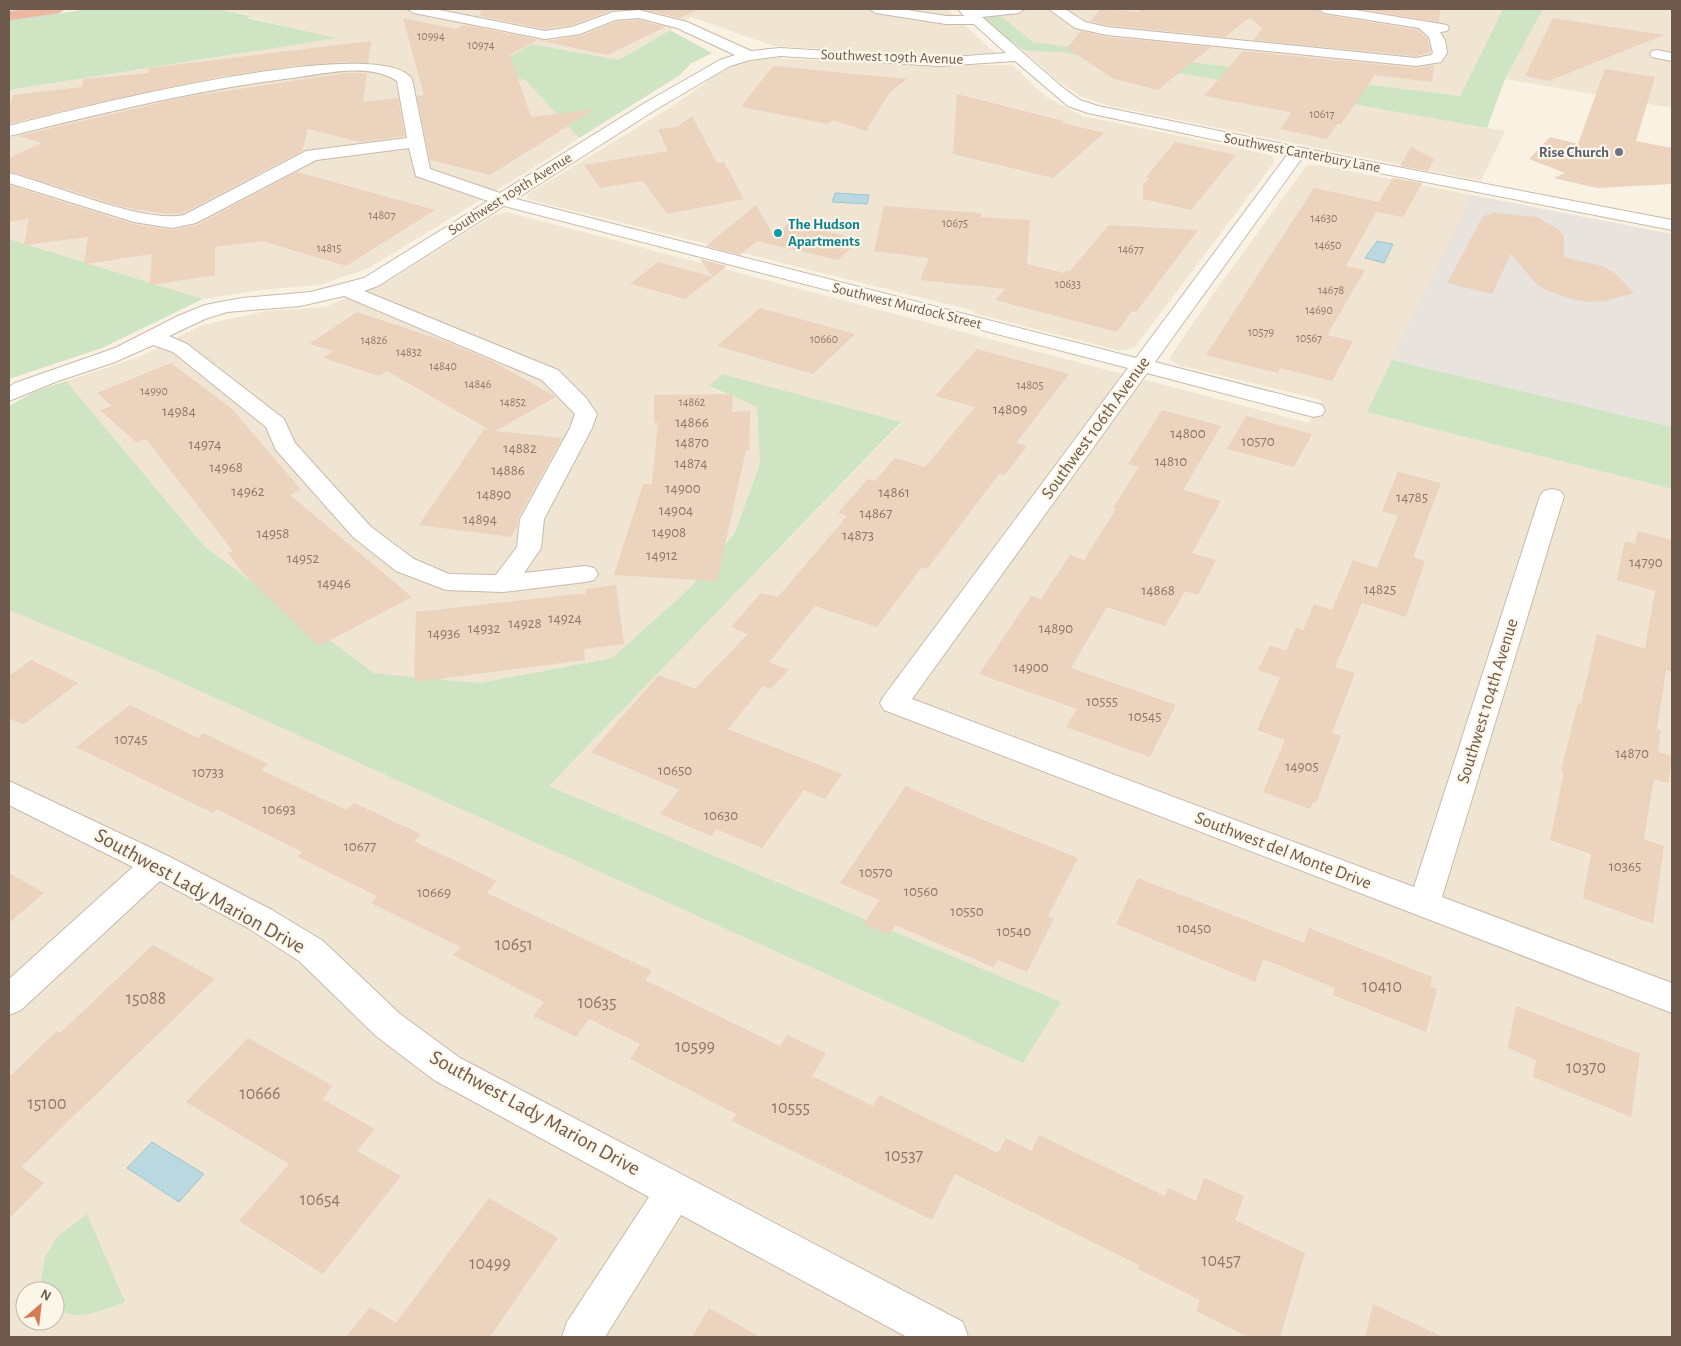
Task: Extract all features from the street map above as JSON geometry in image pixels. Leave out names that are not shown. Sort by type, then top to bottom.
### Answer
[{"type":"highway","points":[[9,16],[58,9]]},
{"type":"street","points":[[414,9],[545,35],[574,31],[613,16],[639,14],[682,25],[749,56]]},
{"type":"street","points":[[876,9],[946,20],[971,14],[1018,9]]},
{"type":"street","points":[[1056,9],[1080,25],[1107,31],[1416,62],[1436,59],[1440,53],[1439,40],[1434,32],[1423,25]]},
{"type":"street","points":[[1325,9],[1455,30]]},
{"type":"street","name":"Southwest Canterbury Lane","points":[[971,14],[1057,90],[1083,106],[1108,114],[1672,226]]},
{"type":"street","name":"Southwest 109th Avenue","points":[[9,395],[51,376],[123,352],[178,322],[225,306],[319,297],[371,282],[500,200],[725,63],[749,56],[780,52],[939,62],[1019,56]]},
{"type":"street","points":[[1657,54],[1672,57]]},
{"type":"street","points":[[9,131],[76,112],[154,94],[248,78],[372,68],[398,74],[404,79],[414,142],[312,155],[190,219],[172,223],[140,218],[9,178]]},
{"type":"street","name":"Southwest Murdock Street","points":[[414,142],[422,172],[437,180],[484,192],[500,200],[1314,410]]},
{"type":"street","name":"Southwest 106th Avenue","points":[[894,703],[1298,152]]},
{"type":"street","points":[[346,290],[550,376],[558,388],[581,403],[586,414],[581,428],[532,519],[530,548],[503,584]]},
{"type":"street","points":[[152,336],[180,348],[276,424],[284,445],[362,532],[405,565],[446,582],[503,584],[585,574]]},
{"type":"street","name":"Southwest 104th Avenue","points":[[1424,905],[1552,496]]},
{"type":"street","name":"Southwest del Monte Drive","points":[[894,703],[1672,998]]},
{"type":"street","name":"Southwest Lady Marion Drive","points":[[9,792],[157,865],[260,919],[311,951],[388,1025],[447,1069],[948,1337]]},
{"type":"street","points":[[9,1000],[157,865]]},
{"type":"street","points":[[582,1337],[675,1190]]},
{"type":"shaded area","points":[[219,9],[947,9],[995,53],[942,56],[774,46],[691,17],[619,60],[532,44],[484,71],[525,80],[579,138],[367,269],[319,285],[261,290],[203,299],[9,239],[9,90],[336,38]]},
{"type":"shaded area","points":[[991,9],[1503,9],[1460,96],[1032,42]]},
{"type":"shaded area","points":[[1543,9],[1672,9],[1672,108],[1505,79]]},
{"type":"shaded area","points":[[1023,50],[1066,53],[1505,131],[1481,181],[1106,105],[1080,96],[1057,80]]},
{"type":"shaded area","points":[[771,58],[903,65],[1012,65],[1046,97],[1082,116],[1271,155],[1274,159],[1273,164],[1134,348],[1125,350],[1117,350],[973,313],[975,311],[527,199],[528,194],[671,107],[724,70],[745,61]]},
{"type":"shaded area","points":[[1307,165],[1318,165],[1472,195],[1368,412],[1672,489],[1672,1337],[9,1337],[9,610],[156,671],[1061,1002],[549,786],[901,423],[722,374],[709,387],[757,407],[760,463],[735,531],[691,587],[612,658],[480,683],[374,673],[204,546],[66,381],[139,357],[202,325],[266,311],[325,307],[389,281],[494,215],[507,212],[1309,423],[1322,400],[1178,365],[1169,358]]},
{"type":"shaded area","points":[[1472,195],[1672,234],[1672,427],[1392,360]]},
{"type":"green space","points":[[88,9],[219,9],[250,16],[247,18],[337,38],[9,90],[9,21]]},
{"type":"green space","points":[[1503,9],[1543,9],[1505,79],[1487,128],[1066,53],[1023,50],[977,16],[997,13],[1033,42],[1460,96]]},
{"type":"green space","points":[[670,30],[712,53],[690,64],[680,75],[579,138],[525,80],[483,71],[532,44],[619,60]]},
{"type":"green space","points":[[9,239],[203,299],[102,348],[9,379]]},
{"type":"green space","points":[[1392,360],[1672,427],[1672,489],[1367,412]]},
{"type":"green space","points":[[722,374],[901,422],[549,786],[1061,1002],[1023,1063],[156,671],[9,610],[9,406],[34,392],[66,381],[204,546],[374,673],[480,683],[612,658],[691,587],[735,532],[760,463],[757,407],[709,386]]},
{"type":"green space","points":[[87,1214],[125,1302],[82,1315],[71,1315],[65,1312],[65,1281],[41,1281],[45,1257],[57,1237]]},
{"type":"water","points":[[835,193],[869,195],[867,204],[832,202]]},
{"type":"water","points":[[1377,241],[1393,244],[1384,263],[1365,258]]},
{"type":"water","points":[[152,1142],[204,1174],[179,1202],[127,1168]]},
{"type":"building","points":[[481,9],[631,9],[612,10],[572,25],[545,29],[480,16]]},
{"type":"building","points":[[642,9],[698,9],[680,18]]},
{"type":"building","points":[[1101,9],[1140,12],[1140,9],[1316,9],[1325,15],[1418,30],[1427,38],[1431,52],[1416,56],[1253,40],[1262,29],[1250,17],[1225,37],[1107,25],[1090,21]]},
{"type":"building","points":[[1359,9],[1440,9],[1439,22]]},
{"type":"building","points":[[403,18],[456,29],[464,25],[545,41],[581,36],[615,22],[639,20],[665,27],[607,55],[537,40],[510,55],[531,117],[595,109],[490,175],[430,160],[417,96],[424,95]]},
{"type":"building","points":[[1553,18],[1664,35],[1549,81],[1525,76]]},
{"type":"building","points":[[1081,31],[1107,37],[1211,47],[1158,90],[1114,79],[1067,48]]},
{"type":"building","points":[[371,41],[368,64],[343,62],[284,67],[219,77],[91,104],[9,124],[9,111],[13,95],[82,87],[83,79],[148,73],[149,68]]},
{"type":"building","points":[[1243,51],[1416,68],[1434,65],[1432,82],[1375,75],[1341,124],[1337,124],[1327,139],[1280,129],[1291,114],[1290,112],[1204,96]]},
{"type":"building","points":[[773,66],[907,79],[890,92],[866,131],[833,120],[828,124],[741,107]]},
{"type":"building","name":"Rise Church","points":[[1605,69],[1655,77],[1636,141],[1672,148],[1672,184],[1597,188],[1554,178],[1565,173],[1529,159],[1550,137],[1578,144]]},
{"type":"building","points":[[346,73],[367,73],[363,102],[398,98],[405,136],[360,142],[308,129],[302,151],[183,213],[167,214],[123,207],[9,171],[9,158],[42,143],[18,136],[185,97]]},
{"type":"building","points":[[957,94],[1104,133],[1053,178],[953,154]]},
{"type":"building","points":[[692,116],[717,163],[724,162],[744,199],[667,214],[643,181],[600,188],[584,165],[668,151],[658,129],[676,127]]},
{"type":"building","points":[[1175,142],[1236,155],[1191,210],[1143,199],[1143,185],[1149,178],[1146,177]]},
{"type":"building","points":[[1411,147],[1434,159],[1428,171],[1400,166]]},
{"type":"building","points":[[297,172],[435,210],[346,266],[262,241],[215,247],[215,275],[150,285],[152,254],[84,264],[88,237],[24,245],[29,219],[9,222],[9,185],[133,224],[172,230],[197,225]]},
{"type":"building","points":[[1393,178],[1422,183],[1403,217],[1376,212],[1346,266],[1365,270],[1327,335],[1353,341],[1332,381],[1280,368],[1278,373],[1206,355],[1314,188],[1379,202]]},
{"type":"building","points":[[756,205],[774,236],[790,222],[860,240],[838,260],[757,241],[740,255],[706,246]]},
{"type":"building","points":[[884,206],[981,213],[981,217],[1030,220],[1027,264],[1064,273],[1066,270],[1070,271],[1109,225],[1198,230],[1136,312],[1132,311],[1117,332],[995,300],[1005,289],[920,280],[929,258],[874,251]]},
{"type":"building","points":[[1494,213],[1537,217],[1564,235],[1564,257],[1602,266],[1616,274],[1634,293],[1605,301],[1587,302],[1568,298],[1550,292],[1536,284],[1511,254],[1492,294],[1447,283],[1483,216]]},
{"type":"building","points":[[700,259],[727,266],[713,277]]},
{"type":"building","points":[[658,262],[713,277],[685,299],[630,284]]},
{"type":"building","points":[[760,308],[855,334],[813,374],[717,346]]},
{"type":"building","points":[[357,312],[444,341],[492,361],[556,397],[495,431],[562,438],[518,518],[517,527],[511,537],[419,525],[484,429],[490,430],[387,371],[379,376],[323,358],[333,351],[309,344]]},
{"type":"building","points":[[977,349],[1069,374],[1016,443],[1027,446],[1005,475],[999,474],[927,569],[922,567],[877,627],[815,606],[769,662],[789,670],[771,689],[763,686],[728,729],[842,774],[825,799],[804,790],[762,848],[716,829],[711,836],[660,814],[679,790],[591,752],[659,675],[695,689],[748,634],[731,627],[761,593],[778,597],[847,516],[838,513],[868,479],[875,481],[895,458],[925,467],[975,407],[935,396]]},
{"type":"building","points":[[171,363],[232,409],[301,490],[290,495],[412,597],[319,646],[242,572],[228,553],[233,551],[146,439],[137,443],[100,410],[112,406],[97,393]]},
{"type":"building","points":[[733,394],[732,412],[750,411],[749,450],[746,450],[717,581],[614,575],[643,484],[652,484],[658,423],[654,423],[654,395]]},
{"type":"building","points":[[1162,410],[1221,426],[1183,490],[1221,501],[1192,553],[1216,560],[1198,595],[1185,591],[1165,626],[1107,607],[1071,668],[1176,705],[1150,757],[1066,727],[1077,709],[979,674],[1031,596],[1041,599],[1070,555],[1084,560],[1116,509],[1113,508],[1139,467],[1128,464]]},
{"type":"building","points":[[1246,416],[1312,434],[1294,467],[1227,449]]},
{"type":"building","points":[[1398,472],[1441,483],[1413,557],[1425,561],[1406,617],[1362,603],[1335,667],[1355,673],[1332,733],[1341,736],[1316,803],[1313,802],[1310,809],[1263,792],[1285,740],[1257,730],[1280,678],[1258,670],[1270,645],[1286,651],[1296,628],[1303,630],[1314,604],[1332,610],[1353,560],[1377,568],[1398,516],[1382,511]]},
{"type":"building","points":[[1638,531],[1672,540],[1672,672],[1666,670],[1657,729],[1661,730],[1658,752],[1672,756],[1668,783],[1654,779],[1644,839],[1664,846],[1653,924],[1583,898],[1591,854],[1550,840],[1564,772],[1561,771],[1578,703],[1581,704],[1597,634],[1645,649],[1655,591],[1617,580],[1625,541],[1635,544]]},
{"type":"building","points":[[616,585],[624,644],[584,649],[585,660],[414,682],[416,612],[586,593],[586,589]]},
{"type":"building","points":[[31,660],[78,683],[23,725],[9,718],[9,676]]},
{"type":"building","points":[[130,705],[198,738],[203,733],[268,764],[261,770],[346,810],[354,803],[421,834],[414,841],[497,881],[487,893],[652,971],[645,980],[780,1046],[787,1035],[826,1053],[812,1076],[873,1106],[879,1095],[998,1153],[1006,1138],[1032,1151],[1039,1135],[1165,1196],[1168,1188],[1196,1201],[1204,1178],[1244,1196],[1235,1220],[1305,1253],[1280,1337],[1248,1337],[1196,1311],[1200,1300],[1138,1269],[1139,1265],[955,1174],[932,1220],[732,1121],[736,1114],[630,1059],[640,1044],[589,1019],[576,1037],[533,1016],[544,1002],[453,955],[460,947],[371,903],[377,896],[298,857],[302,852],[217,809],[213,813],[76,747]]},
{"type":"building","points":[[906,786],[1078,858],[1048,916],[1054,919],[1027,972],[998,960],[993,967],[895,925],[889,935],[864,924],[879,900],[840,883]]},
{"type":"building","points":[[9,873],[44,893],[9,923]]},
{"type":"building","points":[[1138,878],[1304,943],[1309,928],[1432,977],[1430,986],[1437,989],[1426,1032],[1333,995],[1335,988],[1263,959],[1255,982],[1116,924]]},
{"type":"building","points":[[153,945],[215,979],[21,1167],[44,1183],[9,1219],[9,1077],[57,1031],[60,1033]]},
{"type":"building","points":[[1516,1006],[1640,1054],[1631,1117],[1533,1077],[1536,1060],[1508,1048]]},
{"type":"building","points":[[248,1038],[333,1086],[322,1099],[375,1129],[357,1151],[401,1176],[323,1274],[239,1221],[289,1164],[186,1102]]},
{"type":"building","points":[[489,1198],[558,1238],[490,1337],[346,1337],[370,1307],[396,1323]]},
{"type":"building","points":[[1373,1304],[1443,1337],[1365,1337]]},
{"type":"building","points":[[709,1308],[760,1337],[692,1337]]},
{"type":"place","name":"Rise Church","points":[[1619,152]]},
{"type":"place","name":"The Hudson Apartments","points":[[778,233]]}]
